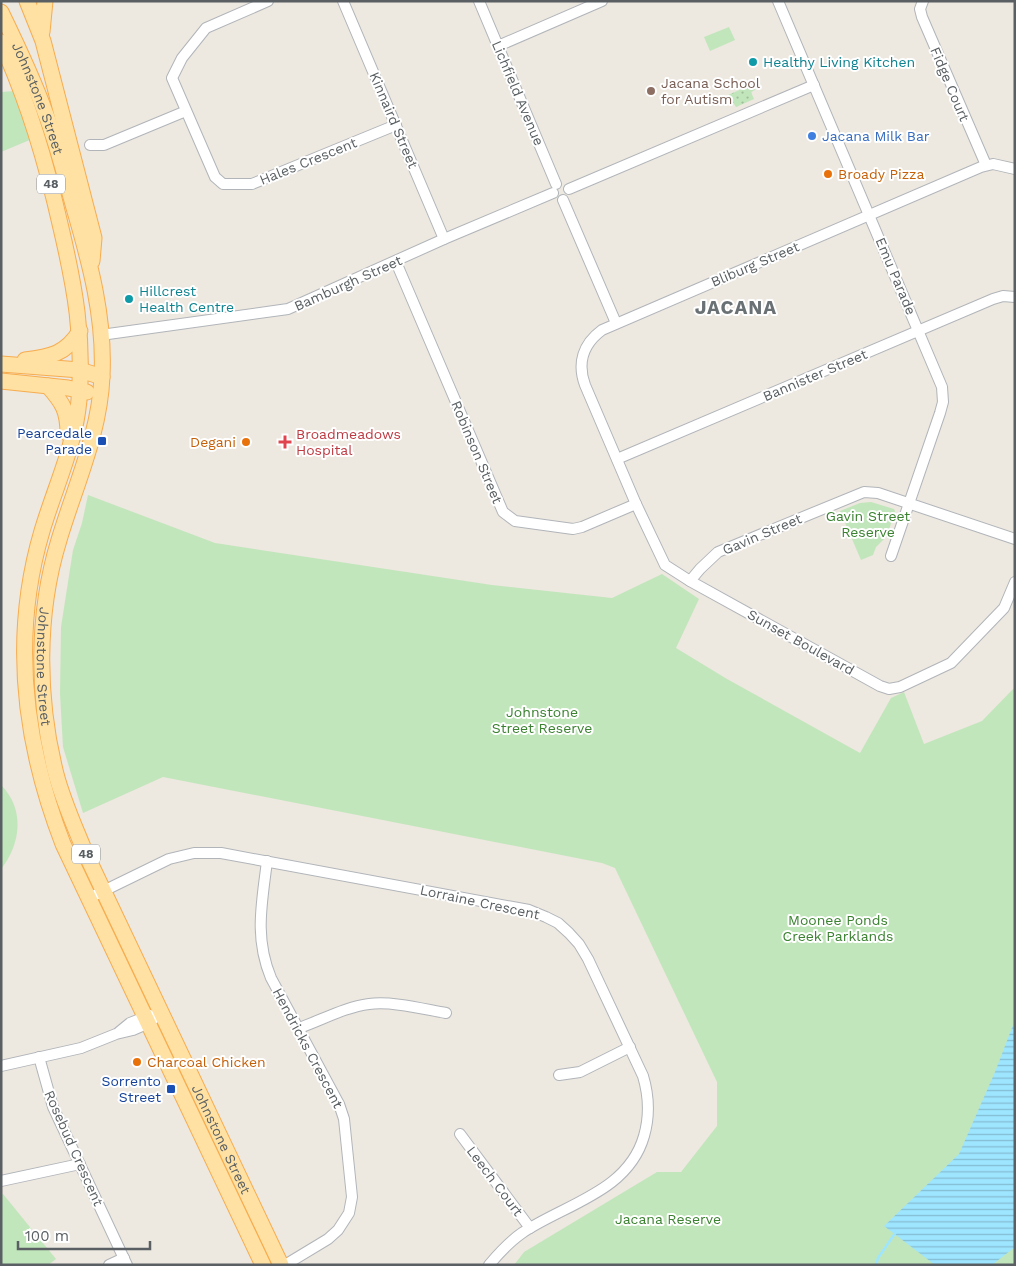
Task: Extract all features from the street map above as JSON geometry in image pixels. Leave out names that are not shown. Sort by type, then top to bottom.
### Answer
[{"type":"main road","points":[[27,1],[43,41],[94,238],[92,261],[95,282]]},
{"type":"main road","points":[[43,41],[42,25],[45,1]]},
{"type":"main road","name":"Johnstone Street","points":[[1,12],[22,55],[56,143],[95,282],[101,334],[102,377],[96,422],[54,560],[45,614],[42,685],[45,718],[54,765],[69,813],[103,891],[283,1265]]},
{"type":"main road","name":"Johnstone Street","points":[[1,42],[34,125],[47,168],[72,276],[80,331],[79,390],[75,426],[68,455],[42,530],[32,570],[27,602],[25,665],[32,741],[50,810],[63,844],[263,1265]]},
{"type":"main road","points":[[72,276],[74,249],[66,209],[68,204],[73,204]]},
{"type":"main road","points":[[1,364],[33,359],[62,351],[73,343],[80,331]]},
{"type":"main road","points":[[1,364],[80,370],[102,377]]},
{"type":"main road","points":[[1,381],[79,390],[100,396]]},
{"type":"main road","points":[[48,386],[62,401],[65,410],[68,425],[68,455]]},
{"type":"main road","points":[[38,769],[54,765]]},
{"type":"street","name":"Hales Crescent","points":[[268,1],[206,28],[182,58],[172,78],[215,177],[223,184],[252,184],[396,125]]},
{"type":"street","name":"Kinnaird Street","points":[[343,1],[444,239]]},
{"type":"street","name":"Lichfield Avenue","points":[[479,1],[554,189]]},
{"type":"street","points":[[498,46],[602,1]]},
{"type":"street","name":"Emu Parade","points":[[778,1],[920,330],[940,379],[944,396],[940,413],[891,556]]},
{"type":"street","name":"Fidge Court","points":[[924,1],[920,9],[922,17],[986,165]]},
{"type":"street","points":[[569,189],[814,84]]},
{"type":"street","points":[[90,145],[106,144],[186,110]]},
{"type":"street","points":[[986,165],[998,165],[1015,169]]},
{"type":"street","name":"Bliburg Street","points":[[617,459],[586,385],[581,368],[582,358],[590,340],[602,330],[986,165]]},
{"type":"street","points":[[565,184],[569,189],[569,195],[563,200],[557,199],[554,189],[565,184]]},
{"type":"street","name":"Bamburgh Street","points":[[101,334],[288,309],[396,262],[554,189]]},
{"type":"street","points":[[563,200],[616,323]]},
{"type":"street","name":"Robinson Street","points":[[396,262],[503,512],[515,521],[573,529],[636,504]]},
{"type":"street","name":"Bannister Street","points":[[617,459],[998,297],[1015,297]]},
{"type":"street","name":"Sunset Boulevard","points":[[617,459],[665,565],[690,581],[880,686],[889,689],[900,687],[951,663],[1004,608],[1015,582]]},
{"type":"street","name":"Gavin Street","points":[[690,581],[718,552],[857,493],[878,492],[1015,539]]},
{"type":"street","name":"Lorraine Crescent","points":[[89,898],[169,859],[184,855],[221,853],[515,907],[546,916],[569,933],[588,959],[643,1076],[648,1091],[647,1128],[635,1156],[609,1185],[530,1228],[509,1243],[489,1265]]},
{"type":"street","name":"Hendricks Crescent","points":[[267,861],[260,918],[261,949],[271,978],[339,1104],[344,1119],[352,1197],[348,1213],[338,1230],[328,1239],[283,1265]]},
{"type":"street","points":[[299,1028],[369,1004],[388,1004],[446,1013]]},
{"type":"street","points":[[1,1066],[81,1048],[116,1034],[133,1030],[147,1019],[162,1012]]},
{"type":"street","points":[[558,1075],[580,1072],[630,1047]]},
{"type":"street","name":"Rosebud Crescent","points":[[39,1057],[54,1106],[125,1262]]},
{"type":"street","name":"Leech Court","points":[[460,1134],[530,1228]]},
{"type":"street","points":[[1,1181],[80,1164]]},
{"type":"street","points":[[110,1265],[125,1262]]},
{"type":"green space","points":[[729,27],[735,40],[710,51],[704,37]]},
{"type":"green space","points":[[753,84],[755,90],[751,92],[754,99],[736,107],[728,95]]},
{"type":"green space","points":[[15,91],[32,139],[1,152],[1,92]]},
{"type":"green space","points":[[88,495],[215,543],[492,585],[612,598],[662,574],[699,599],[676,648],[727,679],[860,753],[891,698],[904,692],[924,744],[982,721],[1015,687],[1015,1265],[514,1265],[524,1252],[657,1172],[681,1172],[717,1126],[717,1082],[615,868],[602,863],[163,777],[83,813],[63,747],[60,694],[61,627],[73,550],[82,523]]},
{"type":"green space","name":"Gavin Street Reserve","points":[[871,502],[894,509],[895,511],[887,536],[876,547],[873,555],[861,560],[840,511],[860,503]]},
{"type":"green space","points":[[1,785],[9,794],[14,805],[18,827],[13,849],[1,869]]},
{"type":"green space","points":[[3,1194],[56,1259],[48,1265],[1,1265],[1,1195]]},
{"type":"water","points":[[1015,1020],[1015,1247],[992,1265],[935,1265],[884,1226],[959,1154],[995,1072]]},
{"type":"waterway","points":[[876,1265],[878,1258],[896,1232]]},
{"type":"place","name":"Healthy Living Kitchen","points":[[753,62]]},
{"type":"place","name":"Jacana School for Autism","points":[[651,91]]},
{"type":"place","name":"Jacana Milk Bar","points":[[812,136]]},
{"type":"place","name":"Broady Pizza","points":[[828,174]]},
{"type":"place","name":"Hillcrest Health Centre","points":[[129,299]]},
{"type":"place","name":"Pearcedale Parade","points":[[102,441]]},
{"type":"place","name":"Degani","points":[[246,442]]},
{"type":"place","name":"Broadmeadows Hospital","points":[[285,442]]},
{"type":"place","name":"Charcoal Chicken","points":[[137,1062]]},
{"type":"place","name":"Sorrento Street","points":[[171,1089]]},
{"type":"district","name":"JACANA","points":[[736,307]]},
{"type":"park label","name":"Johnstone Street Reserve","points":[[542,720]]},
{"type":"park label","name":"Moonee Ponds Creek Parklands","points":[[838,928]]},
{"type":"park label","name":"Jacana Reserve","points":[[668,1219]]}]
